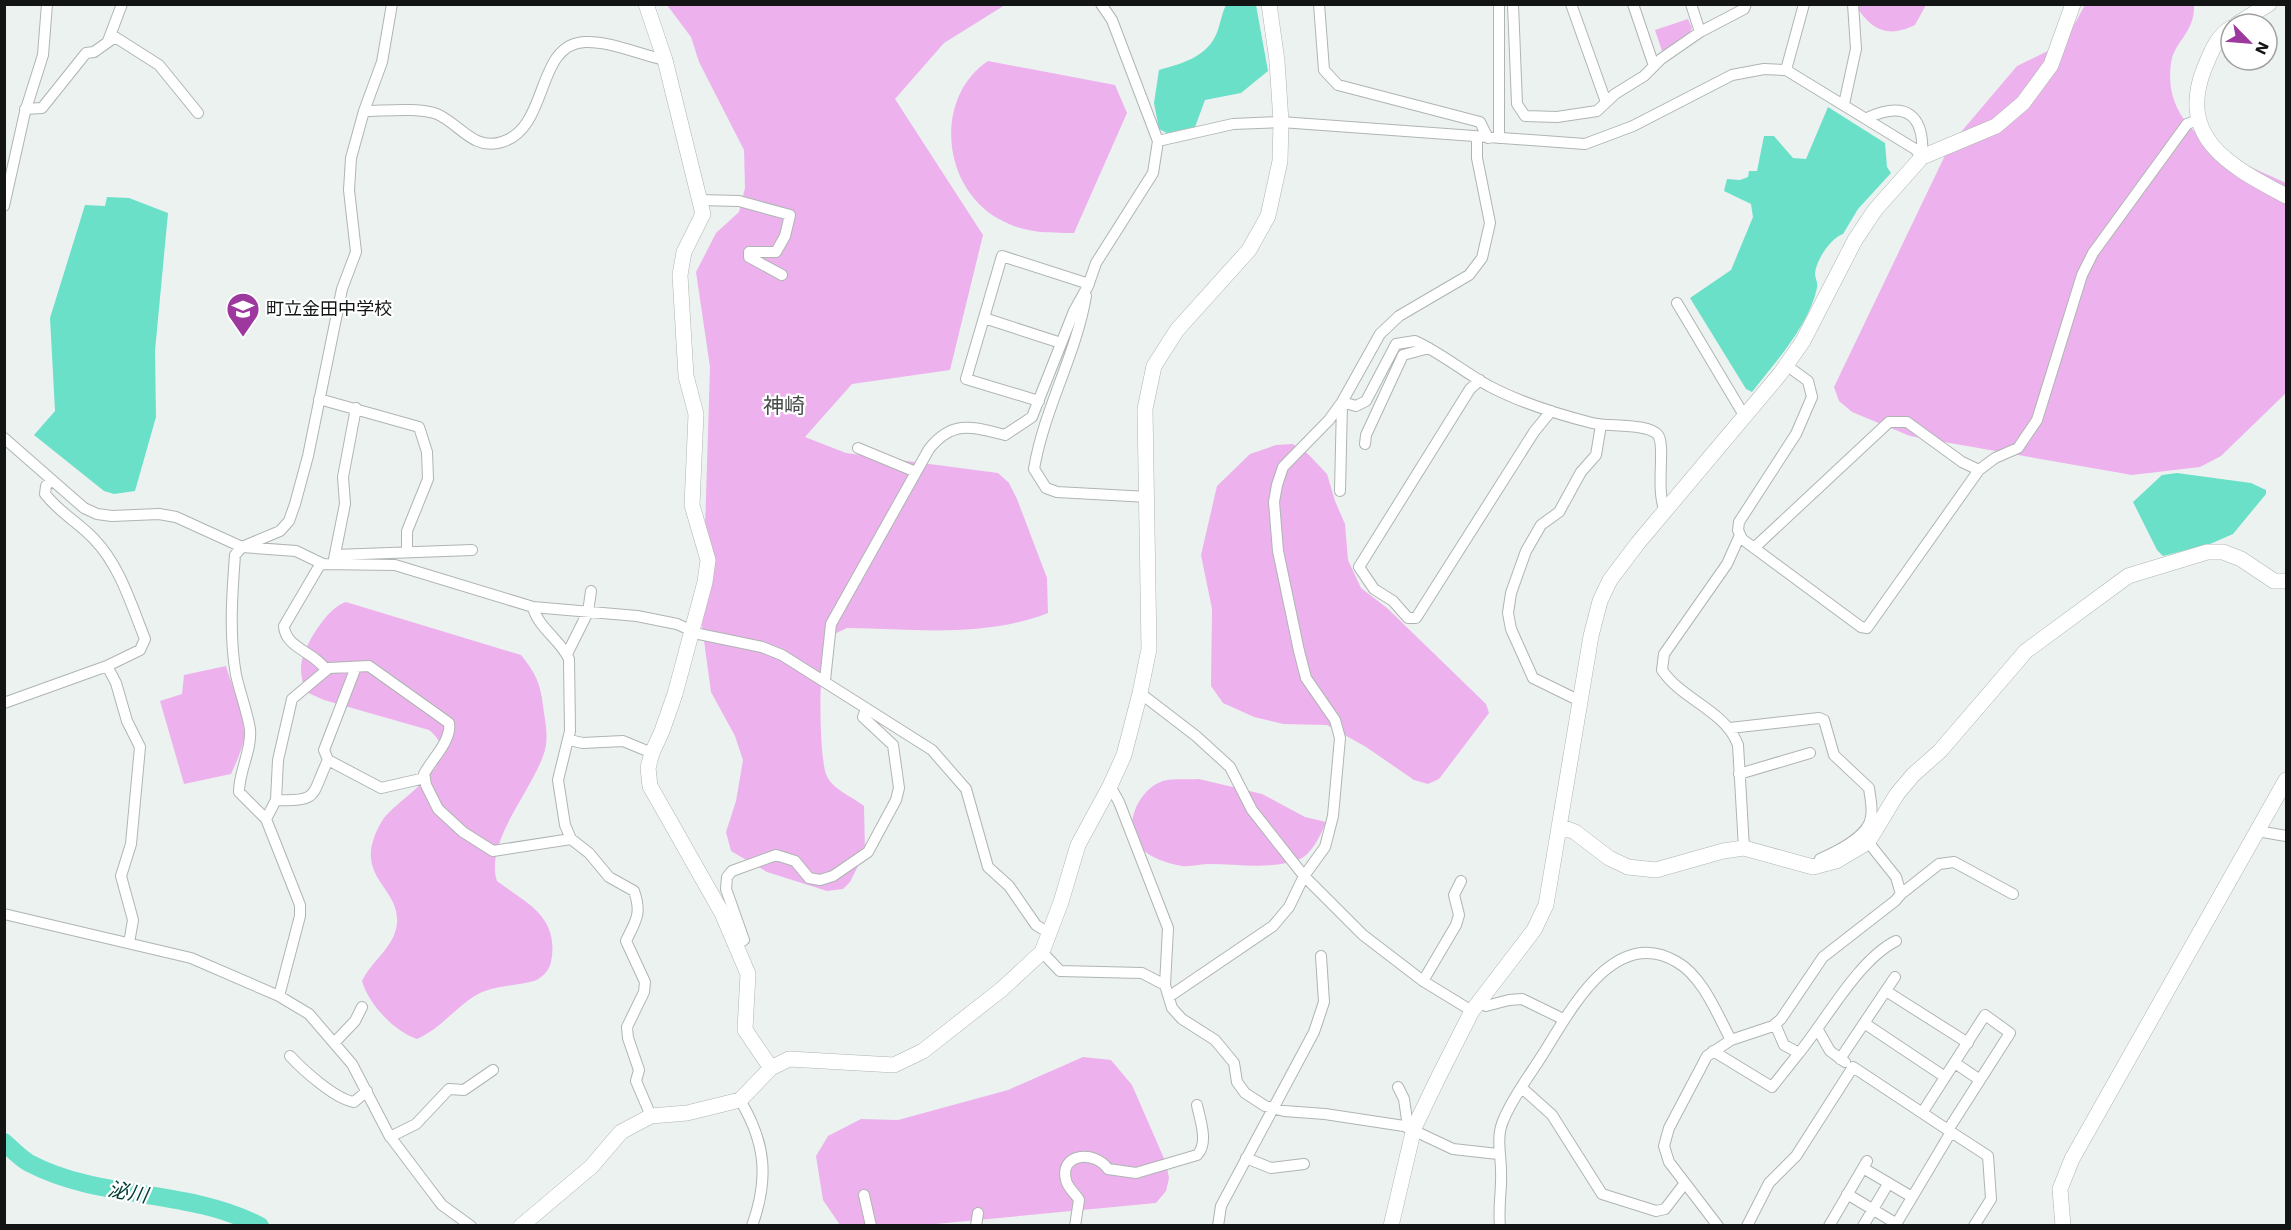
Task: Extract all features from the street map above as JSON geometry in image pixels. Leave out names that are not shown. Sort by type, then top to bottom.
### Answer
[{"type":"street","points":[[4,206],[26,109],[43,55],[47,4]]},
{"type":"street","points":[[108,41],[122,4]]},
{"type":"street","points":[[279,996],[300,916],[300,905],[266,819],[239,792],[239,779],[249,747],[250,729],[236,673],[231,624],[236,555],[242,547],[280,531],[289,521],[308,456],[342,289],[356,252],[349,190],[351,158],[364,111],[382,62],[392,4]]},
{"type":"street","points":[[646,4],[665,60],[703,214],[684,252],[680,275],[686,376],[696,414],[692,505],[708,560],[705,582],[675,694],[648,768],[650,786],[705,880],[736,945],[748,974],[745,1030],[771,1068]]},
{"type":"street","points":[[825,680],[831,624],[916,472],[938,438],[967,426],[1005,435],[1032,417],[1074,311],[1096,264],[1153,173],[1158,141],[1112,20],[1101,4]]},
{"type":"street","points":[[521,1226],[591,1167],[621,1132],[651,1116],[687,1113],[740,1100],[771,1068],[789,1059],[894,1065],[923,1051],[1002,989],[1042,952],[1078,845],[1124,755],[1149,649],[1145,409],[1154,366],[1177,330],[1249,250],[1268,216],[1280,161],[1281,122],[1277,61],[1269,4]]},
{"type":"street","points":[[1170,996],[1273,926],[1289,907],[1304,876],[1324,847],[1334,816],[1340,738],[1335,720],[1306,678],[1301,662],[1278,551],[1274,502],[1283,467],[1329,420],[1342,402],[1380,334],[1399,316],[1469,274],[1482,258],[1490,224],[1477,158],[1482,138],[1480,122],[1338,85],[1324,70],[1319,4]]},
{"type":"street","points":[[1499,4],[1499,138]]},
{"type":"street","points":[[1513,4],[1517,104],[1525,116],[1557,117],[1597,111],[1700,32],[1746,4]]},
{"type":"street","points":[[1571,4],[1606,102]]},
{"type":"street","points":[[1633,4],[1654,66]]},
{"type":"street","points":[[1691,4],[1700,32]]},
{"type":"street","points":[[1786,70],[1803,4]]},
{"type":"street","points":[[1844,104],[1856,49],[1853,4]]},
{"type":"street","points":[[1391,1226],[1411,1127],[1474,1006],[1534,930],[1546,905],[1580,701],[1600,601],[1610,580],[1786,365],[1808,332],[1855,240],[1875,210],[1922,157],[1996,126],[2023,103],[2050,65],[2073,4]]},
{"type":"street","points":[[2256,12],[2269,4]]},
{"type":"street","points":[[26,109],[42,108],[86,53],[94,52],[115,37],[159,65],[198,113]]},
{"type":"street","points":[[1499,40],[1515,40]]},
{"type":"street","points":[[2219,40],[2201,78],[2198,103],[2200,119],[2216,152],[2233,166],[2286,196]]},
{"type":"street","points":[[364,111],[430,112],[449,121],[479,143],[502,142],[519,133],[530,122],[550,69],[557,56],[569,46],[582,42],[597,43],[665,60]]},
{"type":"street","points":[[1158,141],[1233,124],[1281,122],[1585,144],[1633,126],[1732,75],[1764,69],[1786,70],[1867,118],[1915,149],[1922,157]]},
{"type":"street","points":[[1867,118],[1897,110],[1914,117],[1920,126],[1922,157]]},
{"type":"street","points":[[1740,534],[1754,548],[1861,627],[1867,628],[1979,470],[1995,458],[2018,448],[2027,438],[2037,420],[2082,275],[2093,253],[2187,124],[2200,119]]},
{"type":"street","points":[[699,200],[739,201],[790,215],[785,236],[776,252],[750,252],[749,257],[782,275]]},
{"type":"street","points":[[1039,401],[966,379],[1002,256],[1088,285]]},
{"type":"street","points":[[1088,285],[1083,315],[1048,411],[1034,469],[1046,488],[1057,492],[1148,497]]},
{"type":"street","points":[[1677,303],[1745,417]]},
{"type":"street","points":[[984,318],[1061,343]]},
{"type":"street","points":[[1342,402],[1356,406],[1366,401],[1396,344],[1415,341],[1480,380],[1551,411],[1601,425],[1648,428],[1658,435],[1662,446],[1659,470],[1660,501],[1665,511]]},
{"type":"street","points":[[1365,444],[1366,435],[1403,355],[1429,348]]},
{"type":"street","points":[[1744,848],[1738,745],[1730,728],[1672,685],[1662,670],[1664,654],[1728,564],[1740,534],[1739,522],[1791,443],[1812,397],[1808,381],[1786,365]]},
{"type":"street","points":[[1480,380],[1470,390],[1359,567],[1374,589],[1394,601],[1408,618],[1416,618],[1534,432],[1551,411]]},
{"type":"street","points":[[319,399],[419,427],[429,467],[425,491],[407,531],[407,552]]},
{"type":"street","points":[[1340,491],[1342,402]]},
{"type":"street","points":[[334,560],[345,504],[343,477],[356,408]]},
{"type":"street","points":[[1754,548],[1889,422],[1907,422],[1962,462],[1979,470]]},
{"type":"street","points":[[1580,701],[1533,678],[1511,629],[1508,613],[1511,593],[1526,551],[1541,525],[1559,512],[1581,472],[1596,455],[1601,425]]},
{"type":"street","points":[[4,438],[84,508],[97,514],[159,514],[176,517],[242,547],[296,551],[321,563],[407,552],[472,550]]},
{"type":"street","points":[[858,448],[916,472]]},
{"type":"street","points":[[4,703],[107,666],[140,650],[145,639],[120,577],[106,554],[93,537],[59,511],[45,494],[46,486],[51,480]]},
{"type":"street","points":[[1560,826],[1575,832],[1609,858],[1628,867],[1656,870],[1723,851],[1744,848],[1788,862],[1818,866],[1836,861],[1868,842],[1912,775],[1940,751],[2026,651],[2128,576],[2207,552],[2223,552],[2241,559],[2274,581],[2286,581]]},
{"type":"street","points":[[334,560],[395,565],[532,607],[637,616],[691,629],[699,634],[762,647],[782,655],[825,680],[932,750],[966,789],[988,867],[1009,886],[1036,925],[1049,933]]},
{"type":"street","points":[[321,563],[284,626],[284,633],[316,657],[326,670]]},
{"type":"street","points":[[567,654],[588,612],[591,591]]},
{"type":"street","points":[[532,607],[535,618],[569,659],[569,740],[558,780],[565,825],[571,839],[589,853],[609,877],[634,891],[639,906],[639,915],[626,941],[645,982],[644,992],[627,1027],[628,1038],[639,1070],[636,1081],[651,1116]]},
{"type":"street","points":[[107,666],[116,683],[128,721],[140,747],[132,833],[128,860],[121,876],[133,920],[129,943]]},
{"type":"street","points":[[266,819],[276,800],[278,760],[292,699],[326,670],[369,666],[449,723],[450,730],[433,758],[425,778],[438,809],[463,832],[493,851],[571,839]]},
{"type":"street","points":[[276,800],[302,802],[312,794],[327,760],[324,750],[356,667]]},
{"type":"street","points":[[1140,693],[1196,736],[1230,767],[1252,810],[1304,876],[1363,935],[1423,981],[1474,1006],[1522,999],[1563,1019]]},
{"type":"street","points":[[736,945],[744,940],[726,889],[727,877],[732,871],[776,855],[795,861],[809,878],[820,880],[833,876],[868,852],[896,800],[899,788],[893,745],[863,717],[866,708]]},
{"type":"street","points":[[1730,728],[1819,718],[1824,720],[1834,755],[1869,788],[1871,818],[1866,830],[1832,854],[1820,859],[1818,866]]},
{"type":"street","points":[[569,740],[583,743],[623,741],[652,753]]},
{"type":"street","points":[[1739,774],[1810,753]]},
{"type":"street","points":[[327,760],[381,788],[425,778]]},
{"type":"street","points":[[2062,1226],[2060,1189],[2072,1160],[2286,780]]},
{"type":"street","points":[[1110,786],[1119,802],[1168,928],[1165,985],[1172,1008],[1182,1019],[1215,1040],[1234,1063],[1237,1082],[1245,1093],[1273,1108],[1411,1127],[1425,1137],[1454,1149],[1498,1154]]},
{"type":"street","points":[[2257,831],[2286,836]]},
{"type":"street","points":[[1868,842],[1896,877],[1901,894]]},
{"type":"street","points":[[1718,1226],[1669,1162],[1664,1146],[1669,1128],[1707,1056],[1731,1040],[1774,1024],[1781,1019],[1823,957],[1939,864],[1954,862],[2013,894]]},
{"type":"street","points":[[1423,981],[1456,925],[1459,915],[1454,895],[1461,880]]},
{"type":"street","points":[[4,914],[191,958],[279,996],[309,1014],[352,1064],[390,1137],[442,1205],[471,1226]]},
{"type":"street","points":[[1713,1051],[1772,1087],[1818,1030],[1865,965],[1882,948],[1896,941]]},
{"type":"street","points":[[1042,952],[1060,971],[1142,973],[1165,985]]},
{"type":"street","points":[[1500,1226],[1502,1172],[1498,1154],[1502,1122],[1563,1019],[1590,983],[1611,965],[1625,957],[1641,953],[1661,955],[1685,967],[1698,981],[1731,1040]]},
{"type":"street","points":[[1218,1226],[1221,1206],[1314,1032],[1324,1002],[1321,956]]},
{"type":"street","points":[[1840,1059],[1895,977]]},
{"type":"street","points":[[1886,991],[1968,1043]]},
{"type":"street","points":[[335,1042],[355,1021],[362,1007]]},
{"type":"street","points":[[1847,1194],[1896,1225],[1949,1131],[2010,1033],[1985,1016],[1922,1113]]},
{"type":"street","points":[[1864,1023],[1945,1077]]},
{"type":"street","points":[[1774,1024],[1784,1045],[1799,1053]]},
{"type":"street","points":[[1818,1030],[1830,1051],[1840,1059],[1988,1156],[1991,1199],[1974,1226]]},
{"type":"street","points":[[290,1056],[309,1076],[345,1101],[354,1102],[366,1091]]},
{"type":"street","points":[[1955,1062],[1980,1080]]},
{"type":"street","points":[[1747,1226],[1769,1183],[1796,1156],[1852,1067]]},
{"type":"street","points":[[390,1137],[416,1124],[449,1089],[464,1090],[493,1070]]},
{"type":"street","points":[[1398,1087],[1411,1127]]},
{"type":"street","points":[[1522,1088],[1552,1115],[1602,1194],[1656,1211],[1665,1209],[1685,1183]]},
{"type":"street","points":[[740,1100],[758,1139],[764,1168],[763,1192],[752,1226]]},
{"type":"street","points":[[1075,1226],[1079,1200],[1066,1182],[1065,1171],[1069,1163],[1076,1158],[1091,1156],[1102,1160],[1108,1169],[1136,1173],[1197,1155],[1202,1150],[1204,1140],[1197,1105]]},
{"type":"street","points":[[1246,1158],[1271,1168],[1304,1164]]},
{"type":"street","points":[[1829,1226],[1865,1165],[1888,1184],[1912,1197]]},
{"type":"street","points":[[1863,1226],[1888,1184]]},
{"type":"street","points":[[864,1195],[871,1226]]},
{"type":"street","points":[[976,1226],[978,1213]]},
{"type":"shaded area","points":[[667,5],[1005,5],[944,43],[895,99],[983,235],[950,370],[852,384],[805,437],[846,453],[998,473],[1009,483],[1017,499],[1047,578],[1048,613],[1024,621],[974,629],[847,628],[830,637],[823,661],[820,703],[826,774],[832,784],[864,806],[865,852],[850,882],[843,889],[827,891],[767,872],[731,851],[726,832],[736,801],[743,760],[735,736],[711,692],[702,626],[710,367],[696,272],[716,233],[739,212],[745,188],[744,150],[699,62],[691,37]]},
{"type":"shaded area","points":[[1226,5],[1256,5],[1268,71],[1241,93],[1205,100],[1195,127],[1167,133],[1159,129],[1154,103],[1159,70],[1191,59],[1205,50],[1215,37]]},
{"type":"shaded area","points":[[1855,5],[1926,5],[1915,25],[1896,31],[1887,31],[1873,26]]},
{"type":"shaded area","points":[[2085,5],[2194,5],[2191,23],[2171,63],[2171,88],[2178,109],[2190,126],[2206,141],[2245,164],[2286,183],[2286,393],[2221,456],[2200,467],[2132,475],[1910,436],[1852,412],[1839,401],[1834,387],[1950,145],[2017,66],[2064,43]]},
{"type":"shaded area","points":[[1688,19],[1692,28],[1690,32],[1663,54],[1655,30]]},
{"type":"shaded area","points":[[988,61],[1115,85],[1127,113],[1074,233],[1035,231],[1008,224],[980,205],[966,186],[956,165],[952,142],[952,119],[958,97],[970,77]]},
{"type":"shaded area","points":[[1828,107],[1885,143],[1887,167],[1891,173],[1858,209],[1843,234],[1838,236],[1825,251],[1816,269],[1817,288],[1807,316],[1781,356],[1752,392],[1746,389],[1690,298],[1731,270],[1753,217],[1751,204],[1724,191],[1727,179],[1740,180],[1748,177],[1749,171],[1757,171],[1764,136],[1774,136],[1793,158],[1806,159]]},
{"type":"shaded area","points":[[107,197],[129,198],[168,213],[155,351],[156,417],[135,491],[114,494],[104,491],[34,435],[55,411],[50,318],[85,205],[105,206]]},
{"type":"shaded area","points":[[1293,444],[1308,454],[1327,474],[1345,524],[1348,560],[1361,588],[1387,608],[1486,704],[1489,713],[1439,779],[1428,784],[1414,780],[1366,747],[1327,725],[1283,724],[1254,717],[1223,703],[1211,686],[1212,609],[1201,555],[1217,486],[1250,454],[1276,445]]},
{"type":"shaded area","points":[[2177,473],[2251,483],[2266,490],[2266,494],[2233,534],[2210,544],[2163,556],[2157,550],[2133,502],[2162,475]]},
{"type":"shaded area","points":[[346,602],[521,655],[535,675],[542,696],[546,732],[545,750],[504,832],[497,849],[495,865],[497,881],[529,904],[546,922],[552,946],[550,965],[545,974],[534,981],[493,988],[480,993],[434,1029],[417,1039],[400,1030],[376,1008],[362,981],[388,946],[397,923],[396,910],[373,868],[371,855],[373,840],[382,821],[426,779],[436,767],[441,754],[439,742],[429,730],[324,700],[306,692],[301,669],[305,651],[316,630],[331,611]]},
{"type":"shaded area","points":[[226,666],[243,721],[244,739],[240,752],[231,774],[184,784],[160,701],[182,694],[184,675]]},
{"type":"shaded area","points":[[1199,779],[1262,794],[1305,817],[1326,822],[1316,843],[1308,853],[1300,859],[1289,862],[1255,866],[1209,864],[1182,866],[1149,855],[1135,840],[1132,830],[1135,810],[1140,800],[1154,785],[1163,781]]},
{"type":"shaded area","points":[[1083,1057],[1111,1060],[1132,1085],[1166,1163],[1169,1178],[1166,1191],[1156,1203],[925,1225],[840,1225],[823,1200],[816,1156],[828,1136],[861,1119],[898,1120],[1008,1090]]},
{"type":"waterway","name":"泌川","points":[[4,1142],[29,1163],[57,1175],[85,1184],[204,1205],[260,1226]]},
{"type":"place","name":"町立金田中学校","points":[[243,338]]},
{"type":"district","name":"神崎","points":[[784,406]]}]
